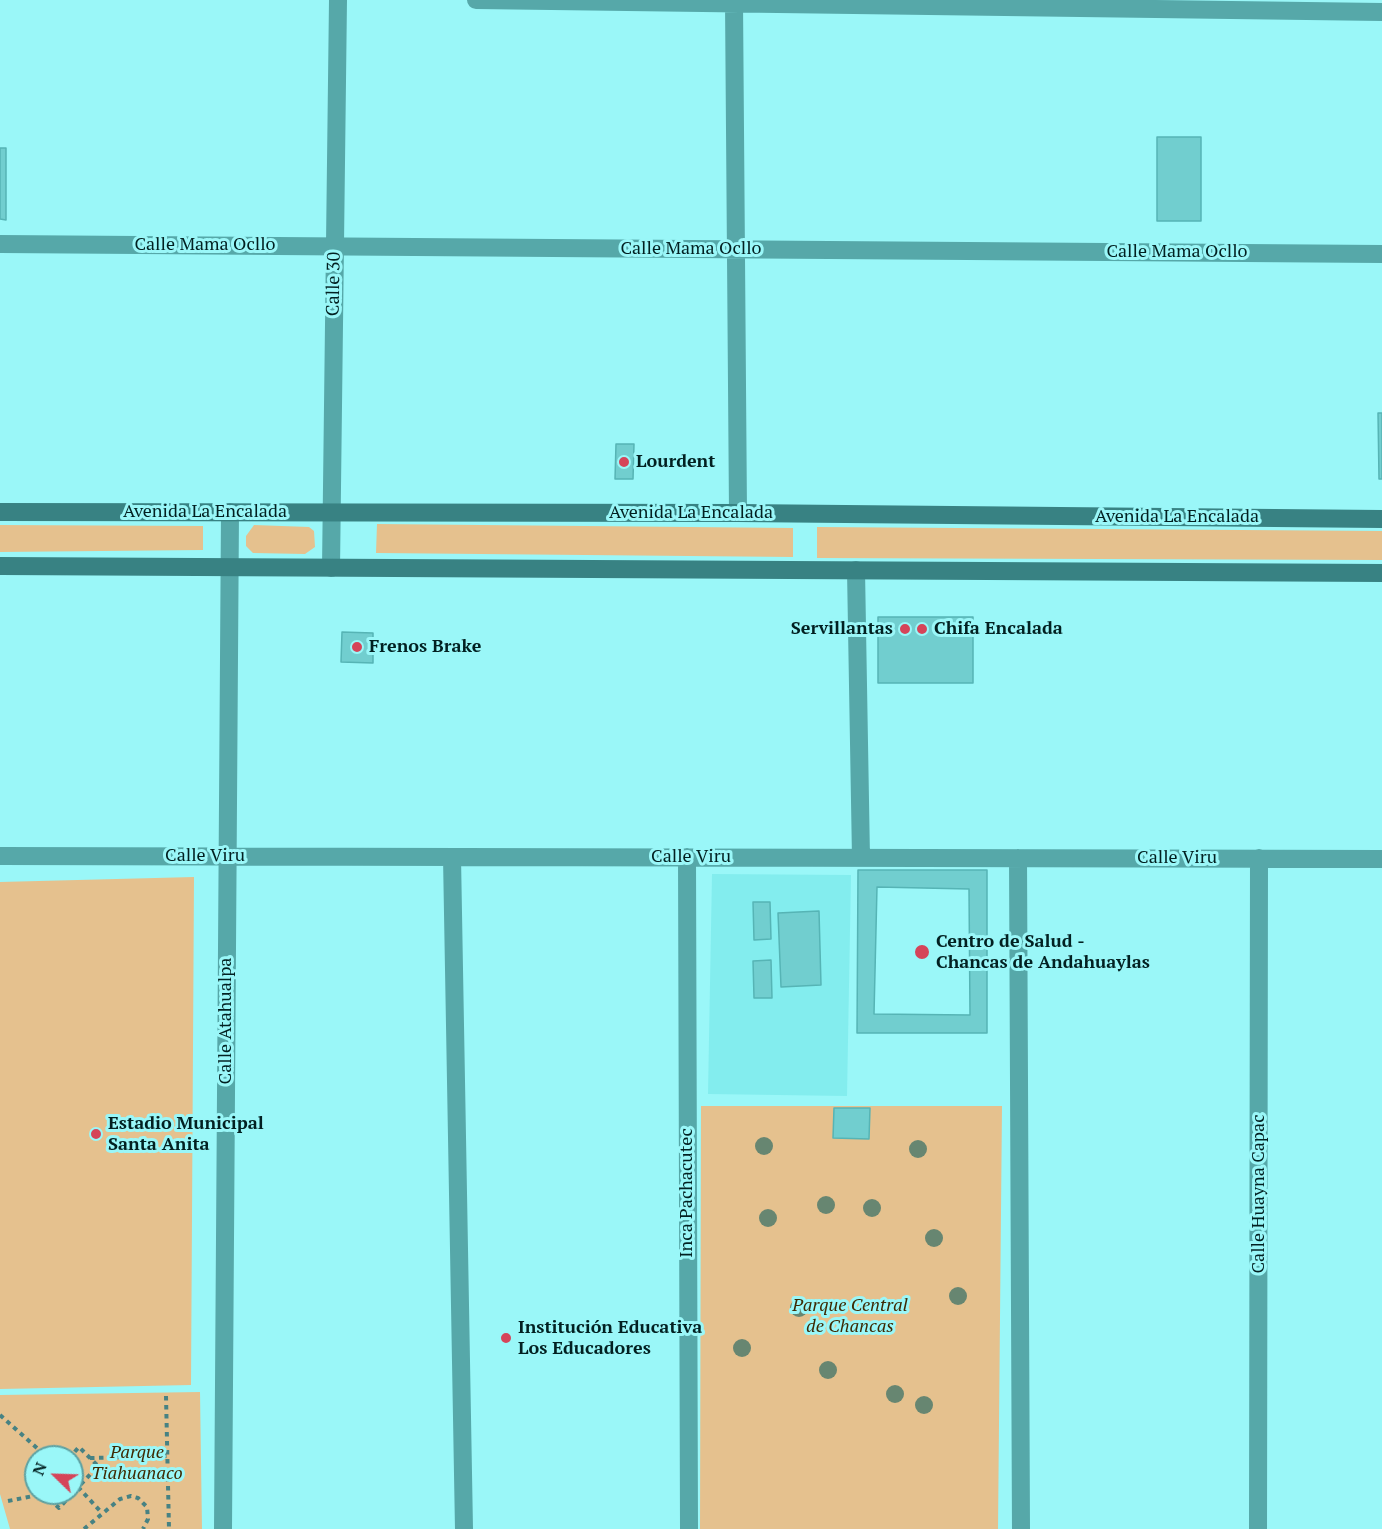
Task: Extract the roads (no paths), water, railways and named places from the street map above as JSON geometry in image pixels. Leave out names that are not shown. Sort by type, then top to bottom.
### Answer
[{"type":"street","name":"Calle 30","points":[[331,568],[338,0]]},
{"type":"street","points":[[476,0],[1269,5],[1382,12]]},
{"type":"street","points":[[734,2],[738,513]]},
{"type":"street","name":"Calle Mama Ocllo","points":[[0,244],[1382,254]]},
{"type":"street","name":"Avenida La Encalada","points":[[0,512],[738,513],[1382,519]]},
{"type":"street","name":"Calle Atahualpa","points":[[223,1529],[230,512]]},
{"type":"street","points":[[0,566],[1382,573]]},
{"type":"street","points":[[856,570],[861,858]]},
{"type":"street","name":"Calle Viru","points":[[0,856],[1382,859]]},
{"type":"street","points":[[452,857],[464,1529]]},
{"type":"street","name":"Inca Pachacutec","points":[[687,857],[689,1529]]},
{"type":"street","points":[[1018,858],[1021,1529]]},
{"type":"street","name":"Calle Huayna Capac","points":[[1258,1529],[1259,858]]},
{"type":"place","name":"Lourdent","points":[[624,462]]},
{"type":"place","name":"Servillantas","points":[[905,629]]},
{"type":"place","name":"Chifa Encalada","points":[[922,629]]},
{"type":"place","name":"Frenos Brake","points":[[357,647]]},
{"type":"place","name":"Centro de Salud - Chancas de Andahuaylas","points":[[922,952]]},
{"type":"place","name":"Estadio Municipal Santa Anita","points":[[96,1134]]},
{"type":"place","name":"Institución Educativa Los Educadores","points":[[506,1338]]},
{"type":"park label","name":"Parque Central de Chancas","points":[[850,1316]]},
{"type":"park label","name":"Parque Tiahuanaco","points":[[137,1463]]}]
